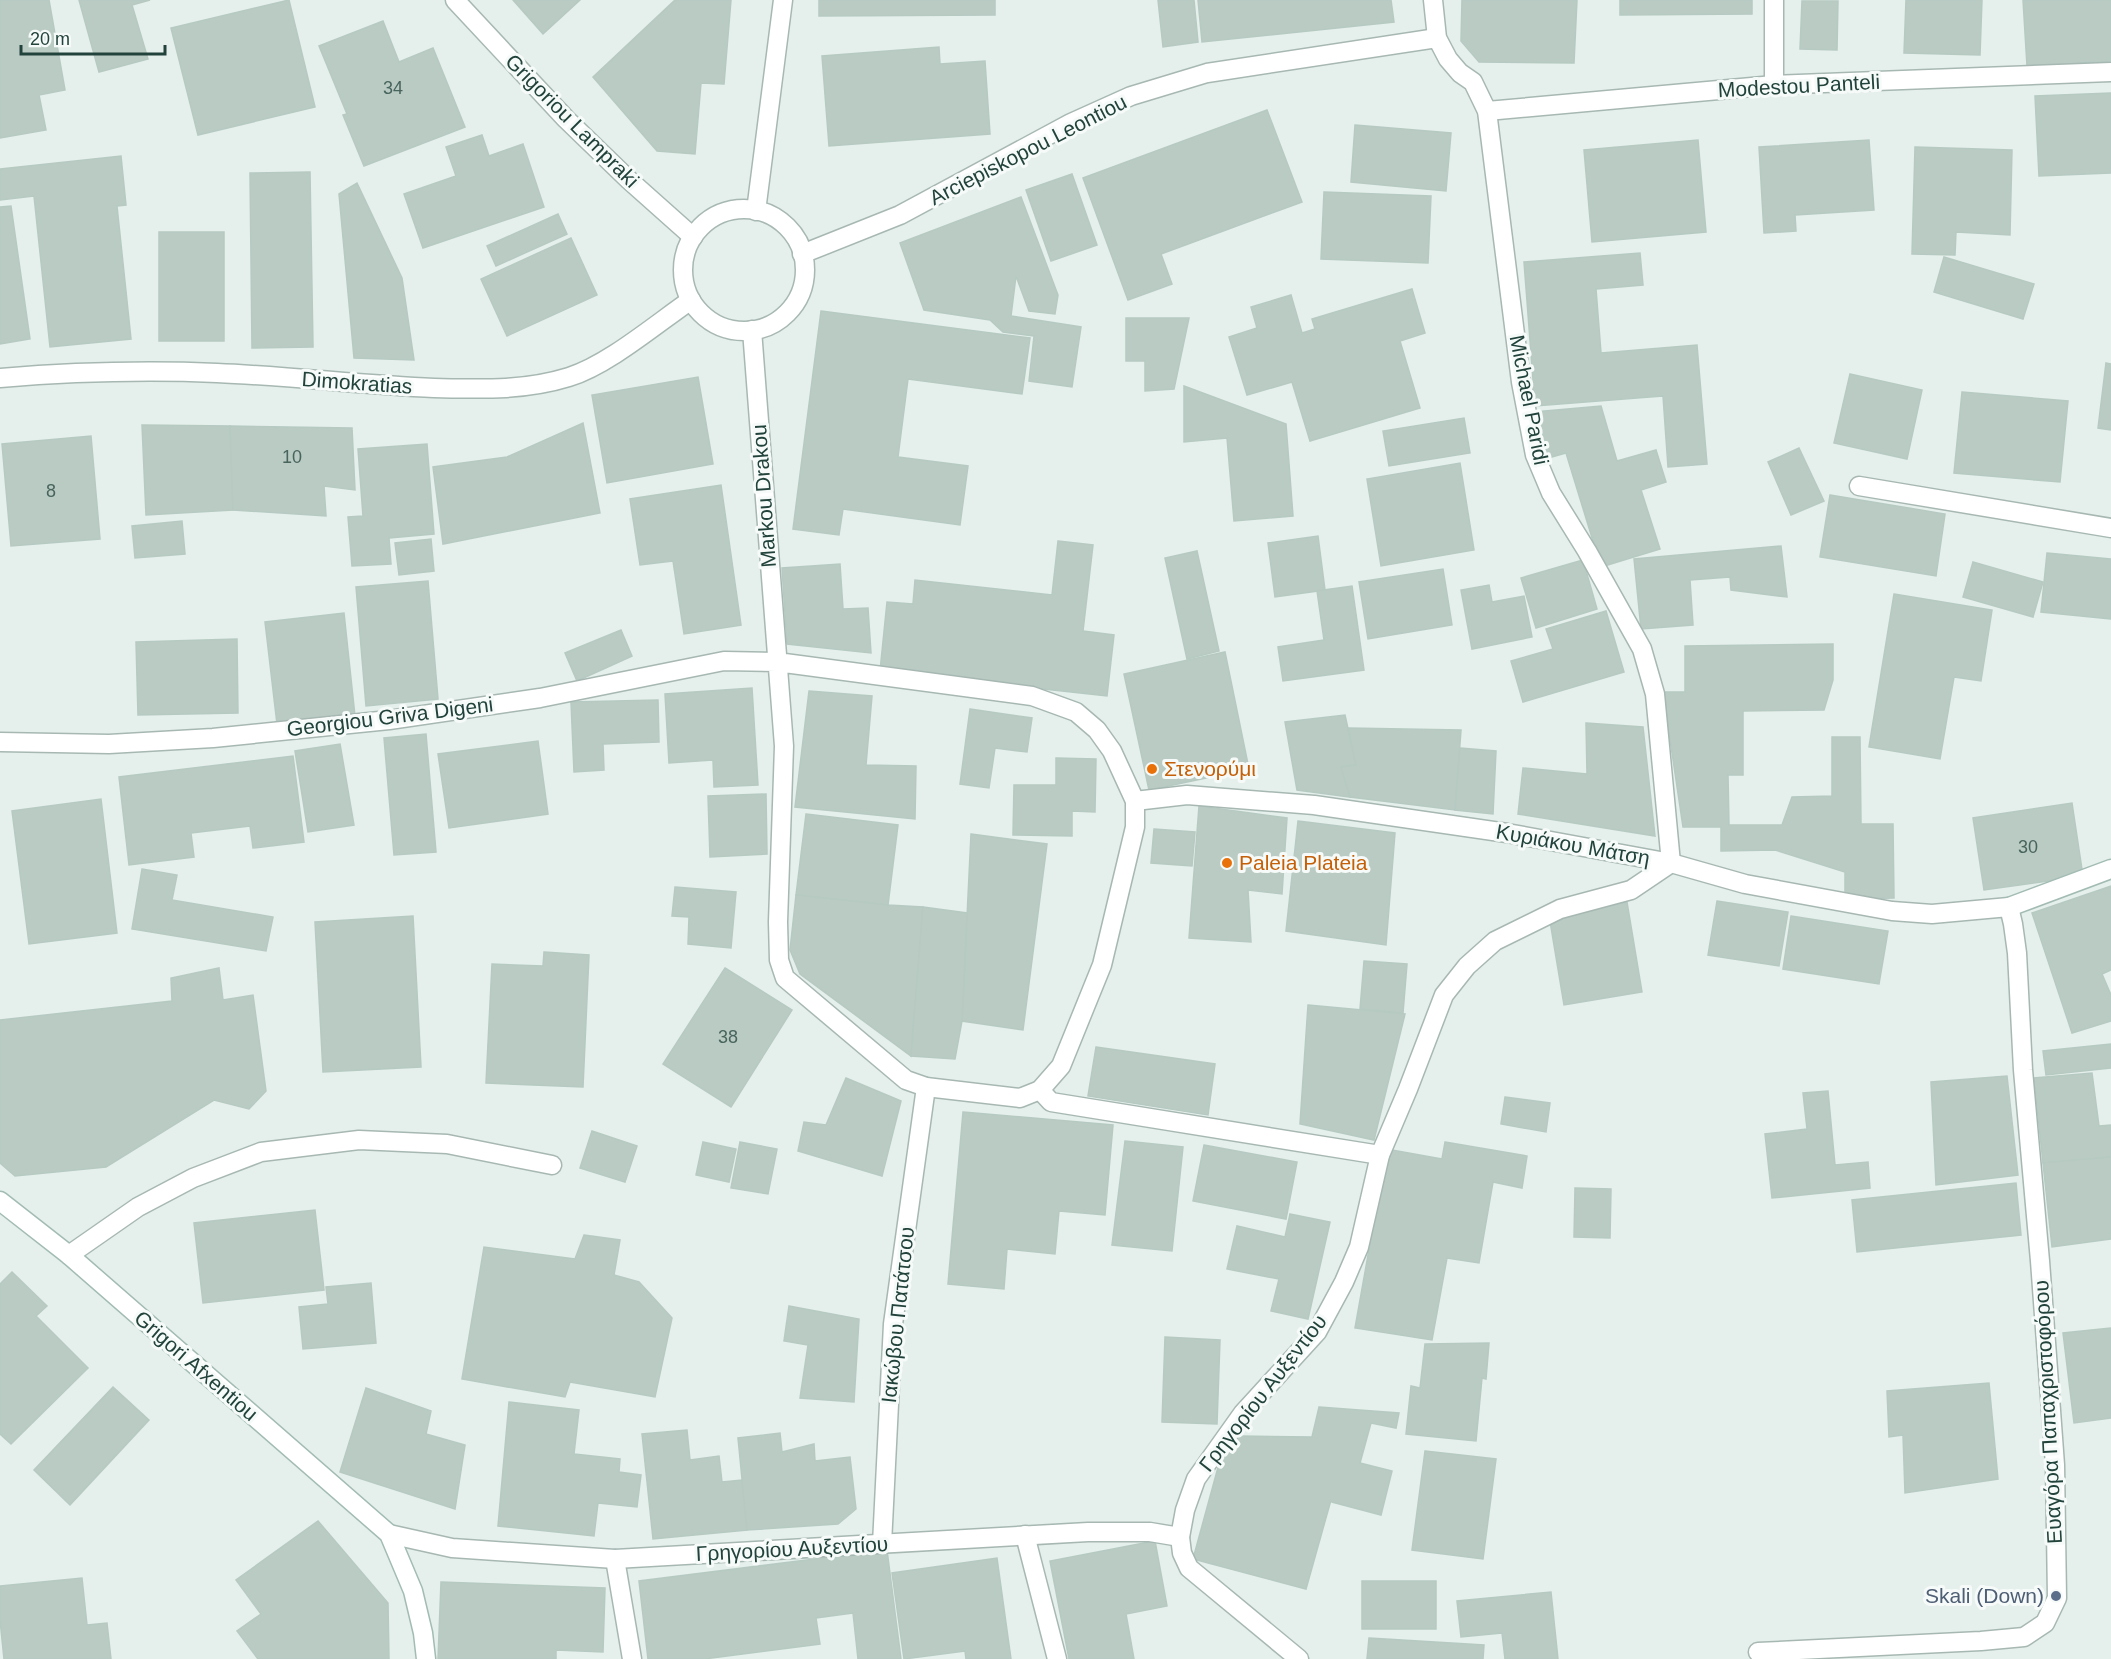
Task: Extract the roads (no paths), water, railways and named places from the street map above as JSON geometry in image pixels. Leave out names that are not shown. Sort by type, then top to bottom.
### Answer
[{"type":"street","name":"Grigoriou Lampraki","points":[[455,0],[566,119],[628,180],[693,237]]},
{"type":"street","points":[[756,211],[783,0]]},
{"type":"street","name":"Michael Paridi","points":[[1433,0],[1437,38],[1448,59],[1460,73],[1473,82],[1487,111],[1521,382],[1536,455],[1551,493],[1587,551],[1642,649],[1655,694],[1671,863]]},
{"type":"street","points":[[1774,0],[1774,85]]},
{"type":"street","name":"Arciepiskopou Leontiou","points":[[802,254],[900,215],[1071,123],[1131,96],[1207,73],[1437,38]]},
{"type":"street","name":"Modestou Panteli","points":[[1487,111],[1774,85],[2111,72]]},
{"type":"street","points":[[740,209],[771,216],[787,227],[802,254],[803,285],[794,304],[788,312],[771,324],[752,330],[731,329],[712,322],[696,308],[686,290],[682,271],[686,250],[693,237],[711,218],[720,214],[740,209]]},
{"type":"street","name":"Dimokratias","points":[[0,378],[131,371],[218,373],[405,387],[504,390],[539,386],[571,377],[597,365],[691,300]]},
{"type":"street","name":"Markou Drakou","points":[[752,330],[784,746],[778,922],[779,960],[785,978],[906,1080],[926,1088]]},
{"type":"street","points":[[1859,486],[2111,528]]},
{"type":"street","name":"Georgiou Griva Digeni","points":[[0,742],[109,744],[225,737],[389,720],[540,698],[724,661],[777,662],[1032,696],[1076,712],[1097,730],[1112,751],[1135,801]]},
{"type":"street","name":"Κυριάκου Μάτση","points":[[1135,801],[1187,795],[1314,805],[1507,833],[1671,863],[1745,884],[1892,911],[1932,914],[2008,907],[2111,869]]},
{"type":"street","points":[[926,1088],[1020,1098],[1040,1090],[1061,1066],[1102,965],[1135,827],[1135,801]]},
{"type":"street","name":"Γρηγορίου Αυξεντίου","points":[[389,1534],[452,1548],[615,1560],[1088,1532],[1150,1532],[1180,1537],[1185,1510],[1196,1479],[1243,1413],[1317,1332],[1344,1282],[1359,1247],[1380,1155],[1444,995],[1467,966],[1495,942],[1560,909],[1631,890],[1671,863]]},
{"type":"street","name":"Ευαγόρα Παπαχριστοφόρου","points":[[1758,1652],[2024,1637],[2045,1623],[2057,1598],[2053,1441],[2023,1070],[2017,953],[2008,907]]},
{"type":"street","name":"Ιακώβου Πατάτσου","points":[[882,1544],[893,1324],[926,1088]]},
{"type":"street","points":[[1040,1090],[1051,1102],[1380,1155]]},
{"type":"street","points":[[69,1255],[138,1207],[193,1178],[261,1152],[359,1140],[447,1144],[552,1165]]},
{"type":"street","name":"Grigori Afxentiou","points":[[0,1201],[69,1255],[389,1534]]},
{"type":"street","points":[[389,1534],[413,1592],[423,1633],[426,1659]]},
{"type":"street","points":[[1025,1535],[1057,1659]]},
{"type":"street","points":[[1180,1537],[1182,1553],[1189,1568],[1299,1659]]},
{"type":"street","points":[[615,1560],[632,1659]]},
{"type":"place","name":"Στενορύμι","points":[[1152,769]]},
{"type":"place","name":"Paleia Plateia","points":[[1227,863]]},
{"type":"place","name":"Skali (Down)","points":[[2056,1596]]}]
